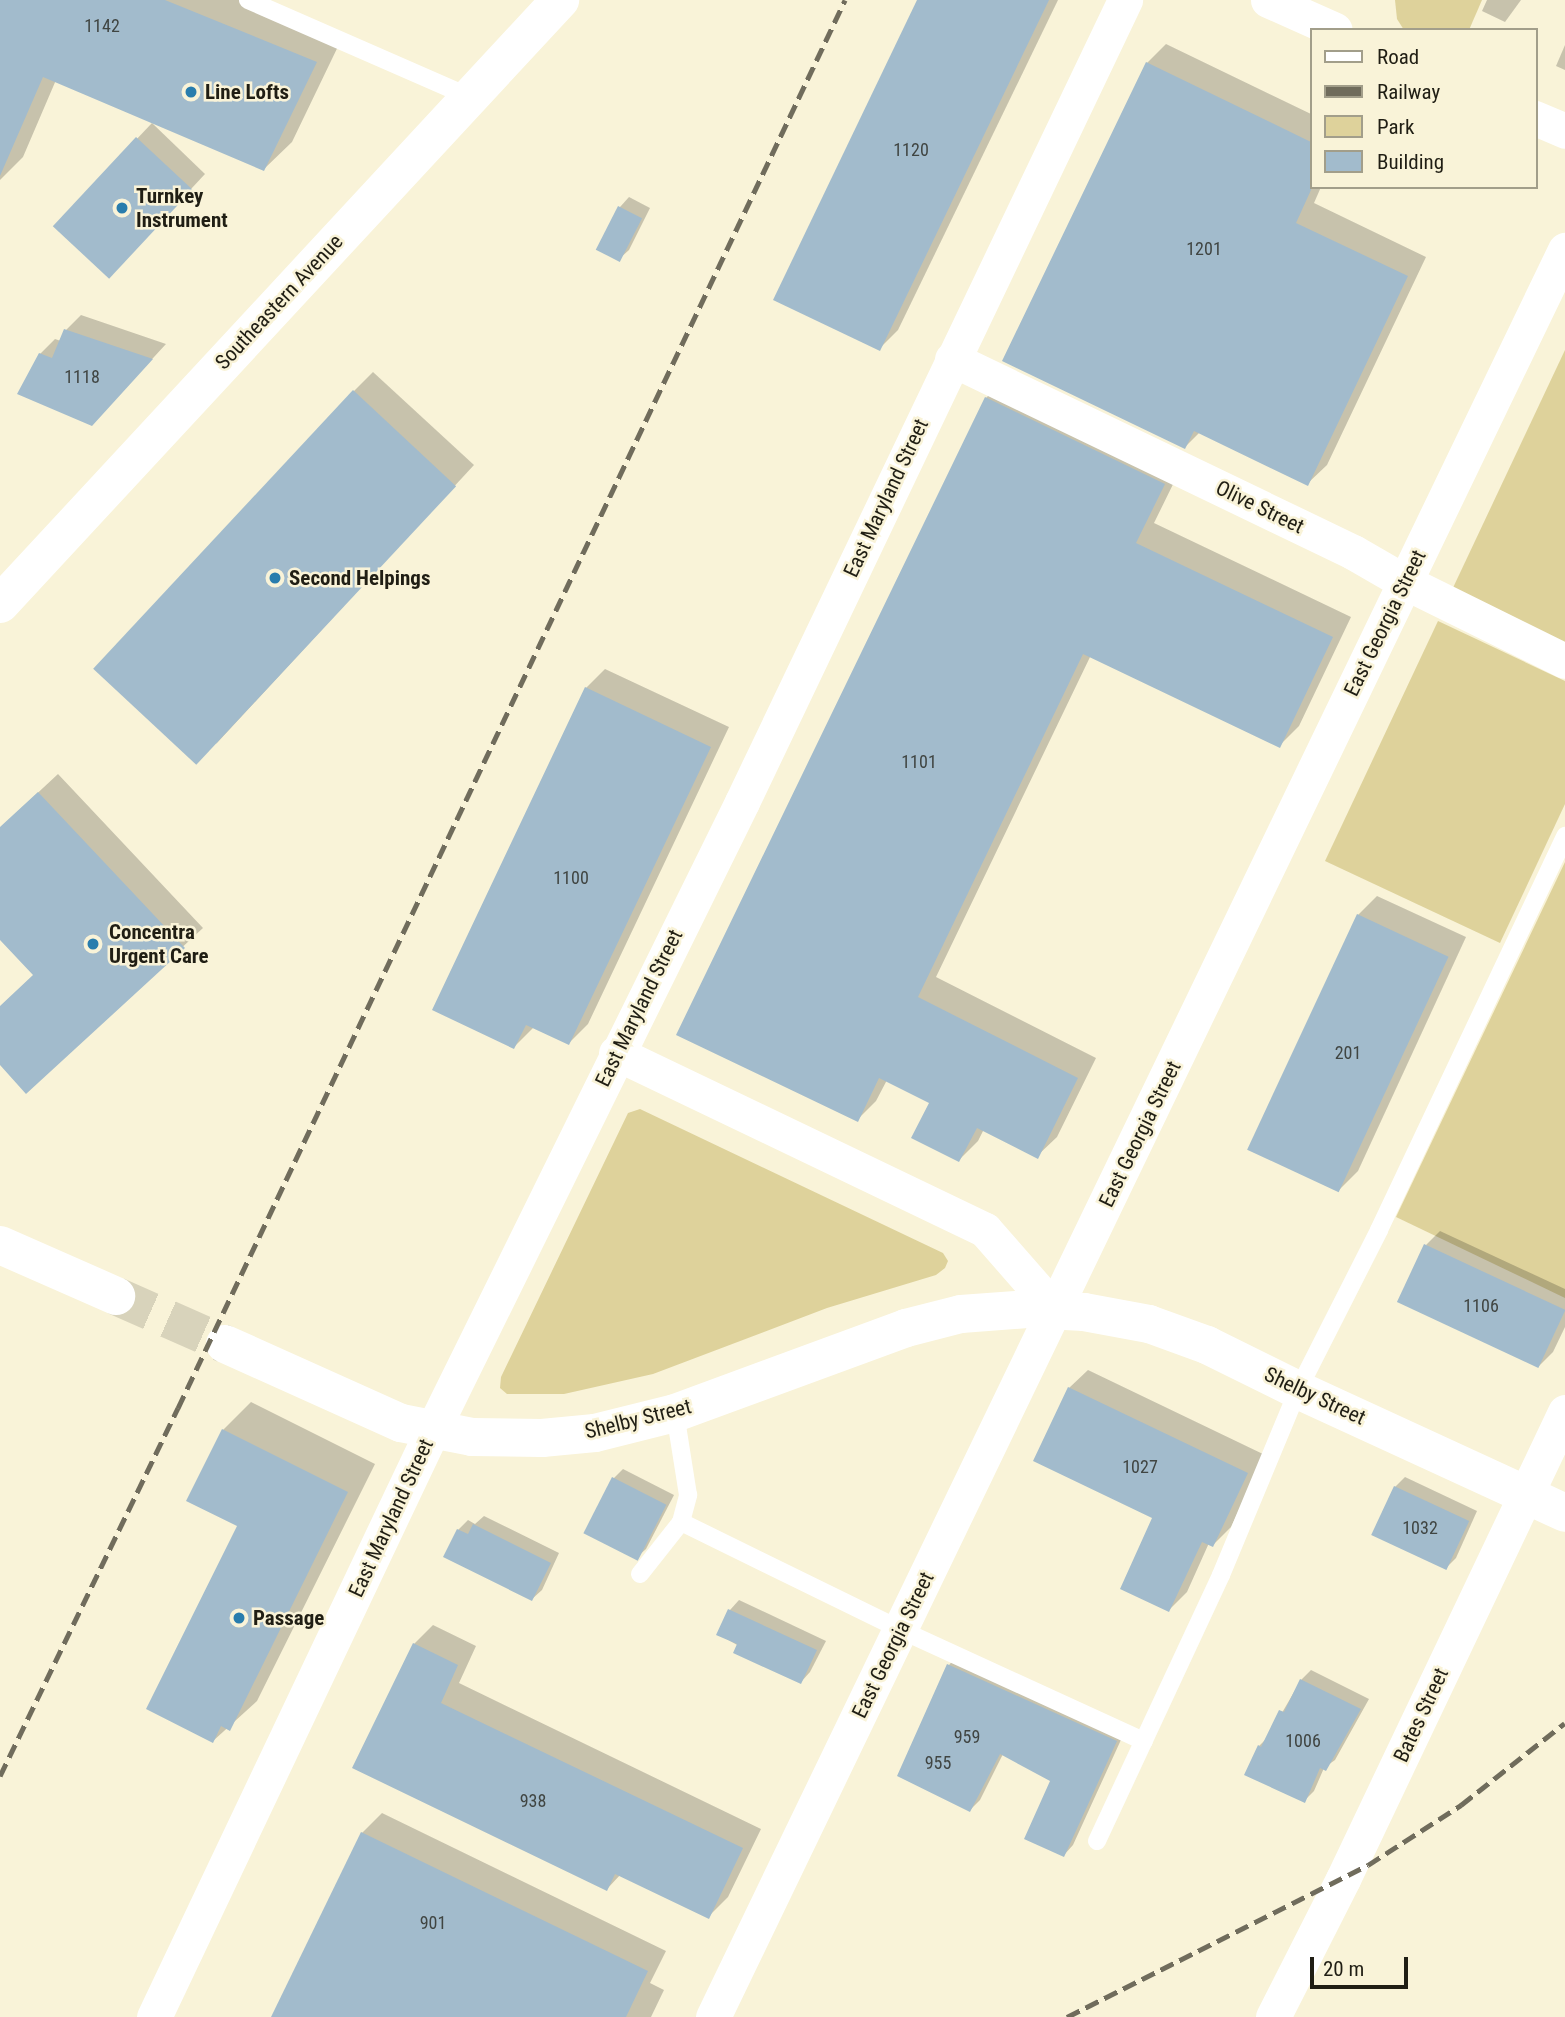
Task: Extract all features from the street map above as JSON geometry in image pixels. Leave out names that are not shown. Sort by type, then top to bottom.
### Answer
[{"type":"main road","name":"Southeastern Avenue","points":[[0,604],[559,0]]},
{"type":"main road","points":[[0,1245],[116,1296]]},
{"type":"main road","name":"Shelby Street","points":[[225,1344],[401,1423],[472,1437],[541,1438],[595,1433],[675,1413],[906,1328],[961,1314],[1055,1310],[1122,1318],[1174,1332],[1207,1345],[1298,1391],[1565,1513]]},
{"type":"street","name":"East Maryland Street","points":[[154,2017],[432,1431],[742,802],[1125,0]]},
{"type":"street","points":[[1268,0],[1331,28]]},
{"type":"street","points":[[1537,119],[1565,131]]},
{"type":"street","name":"East Georgia Street","points":[[713,2017],[1565,250]]},
{"type":"street","name":"Olive Street","points":[[952,359],[1353,552],[1405,582],[1565,661]]},
{"type":"street","points":[[616,1054],[985,1230],[1055,1310]]},
{"type":"street","name":"Bates Street","points":[[1273,2017],[1343,1879],[1565,1412]]},
{"type":"lane","points":[[248,0],[470,97]]},
{"type":"lane","points":[[1097,1841],[1222,1575],[1298,1391],[1379,1230],[1565,836]]},
{"type":"lane","points":[[640,1574],[681,1522],[688,1495],[675,1413]]},
{"type":"lane","points":[[681,1522],[901,1630],[1144,1741]]},
{"type":"green space","points":[[1395,0],[1482,0],[1470,28],[1403,28],[1397,19]]},
{"type":"green space","points":[[1565,350],[1565,646],[1451,592]]},
{"type":"green space","points":[[1438,621],[1565,681],[1565,804],[1500,943],[1325,861]]},
{"type":"green space","points":[[1565,862],[1565,1298],[1396,1217]]},
{"type":"green space","points":[[640,1109],[943,1253],[948,1261],[945,1268],[936,1275],[827,1308],[653,1374],[564,1394],[507,1394],[500,1388],[501,1377],[628,1113]]},
{"type":"building","name":"Line Lofts","points":[[0,0],[165,0],[317,62],[264,171],[43,77],[0,176]]},
{"type":"building","points":[[917,0],[1049,0],[880,351],[773,300]]},
{"type":"building","points":[[1146,62],[1310,142],[1311,190],[1296,223],[1408,276],[1308,486],[1194,431],[1185,449],[1002,361]]},
{"type":"building","name":"Turnkey Instrument","points":[[136,137],[192,190],[109,279],[53,226]]},
{"type":"building","points":[[618,206],[642,218],[620,262],[596,250]]},
{"type":"building","points":[[64,329],[153,359],[92,426],[17,394],[39,353],[52,358]]},
{"type":"building","name":"Second Helpings","points":[[353,390],[456,486],[196,765],[93,669]]},
{"type":"building","points":[[985,397],[1165,484],[1136,543],[1333,637],[1280,748],[1083,654],[918,997],[1078,1078],[1038,1159],[977,1128],[959,1162],[911,1138],[929,1103],[879,1078],[858,1122],[676,1035]]},
{"type":"building","points":[[585,687],[711,747],[569,1045],[526,1025],[514,1049],[432,1010]]},
{"type":"building","name":"Concentra Urgent Care","points":[[38,792],[185,948],[26,1094],[0,1065],[0,1006],[33,975],[0,940],[0,827]]},
{"type":"building","points":[[1357,914],[1449,957],[1339,1192],[1247,1150]]},
{"type":"building","points":[[1424,1244],[1565,1310],[1538,1368],[1397,1302]]},
{"type":"building","points":[[1068,1387],[1248,1473],[1213,1547],[1202,1542],[1169,1612],[1120,1589],[1152,1518],[1033,1461]]},
{"type":"building","name":"Passage","points":[[222,1429],[348,1492],[230,1731],[221,1726],[213,1743],[146,1709],[237,1526],[186,1501]]},
{"type":"building","points":[[612,1477],[666,1505],[638,1561],[583,1533]]},
{"type":"building","points":[[1394,1486],[1469,1521],[1446,1570],[1371,1535]]},
{"type":"building","points":[[473,1524],[551,1563],[532,1601],[443,1557],[457,1529],[468,1534]]},
{"type":"building","points":[[728,1609],[817,1650],[801,1684],[733,1653],[737,1644],[716,1635]]},
{"type":"building","points":[[413,1643],[458,1665],[441,1703],[743,1848],[709,1919],[615,1874],[607,1891],[352,1768]]},
{"type":"building","points":[[947,1664],[1117,1741],[1064,1857],[1024,1839],[1050,1781],[1000,1754],[970,1812],[897,1776]]},
{"type":"building","points":[[1300,1679],[1361,1709],[1326,1771],[1320,1768],[1305,1803],[1244,1775],[1258,1745],[1261,1747],[1279,1710],[1284,1712]]},
{"type":"building","points":[[361,1832],[648,1971],[626,2017],[271,2017]]},
{"type":"tunnel","points":[[116,1296],[225,1344]]},
{"type":"railway","points":[[0,1776],[178,1408],[845,0]]},
{"type":"railway","points":[[1067,2017],[1368,1865],[1461,1805],[1565,1723]]},
{"type":"place","name":"Line Lofts","points":[[191,92]]},
{"type":"place","name":"Turnkey Instrument","points":[[122,208]]},
{"type":"place","name":"Second Helpings","points":[[275,578]]},
{"type":"place","name":"Concentra Urgent Care","points":[[93,944]]},
{"type":"place","name":"Passage","points":[[239,1618]]}]
